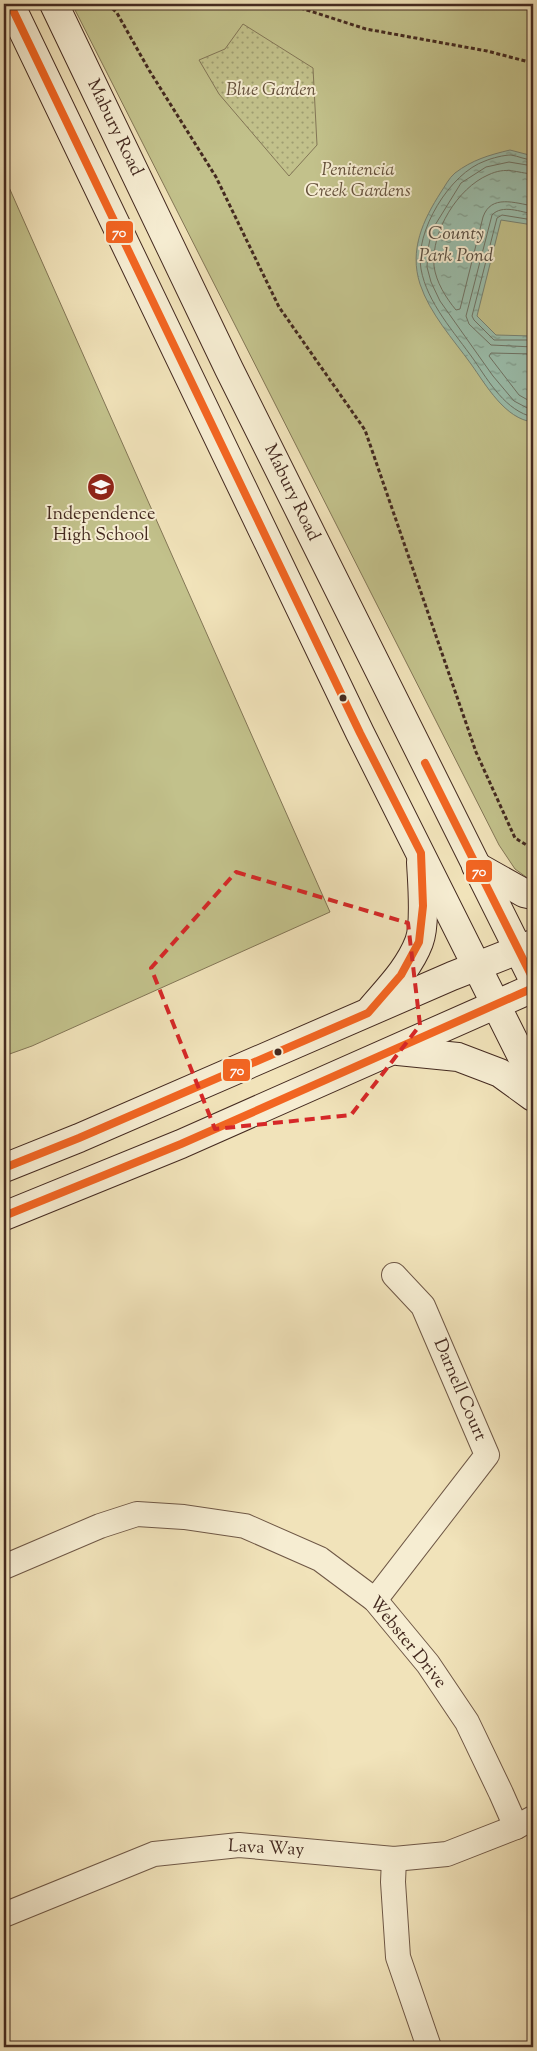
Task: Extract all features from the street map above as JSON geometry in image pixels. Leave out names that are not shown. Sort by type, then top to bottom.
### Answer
[{"type":"main road","points":[[10,4],[360,733],[533,1079]]},
{"type":"main road","name":"Mabury Road","points":[[54,4],[230,369],[476,866],[526,947],[533,979]]},
{"type":"main road","points":[[368,1013],[401,975],[419,942],[423,906],[421,853]]},
{"type":"main road","points":[[476,866],[524,893],[533,896]]},
{"type":"main road","points":[[4,1168],[79,1138],[477,965],[526,947]]},
{"type":"main road","points":[[4,1216],[181,1144],[533,988]]},
{"type":"main road","points":[[394,1051],[458,1057],[500,1073],[533,1097]]},
{"type":"street","name":"Darnell Court","points":[[375,1600],[486,1455],[423,1306],[394,1275]]},
{"type":"street","name":"Webster Drive","points":[[4,1566],[100,1526],[137,1514],[184,1517],[245,1526],[320,1559],[375,1600],[428,1664],[467,1722],[502,1793],[525,1822]]},
{"type":"street","name":"Lava Way","points":[[4,1915],[154,1854],[239,1845],[394,1859],[447,1854],[525,1822]]},
{"type":"street","points":[[394,1859],[393,1882],[398,1957],[429,2047]]},
{"type":"path","points":[[108,4],[117,13],[149,70],[216,177],[279,307],[365,430],[476,752],[515,838],[533,849]]},
{"type":"path","points":[[288,4],[366,29],[487,51],[533,63]]},
{"type":"highlighted area","points":[[236,872],[408,923],[420,1025],[351,1115],[215,1129],[151,968]]},
{"type":"green space","name":"Penitencia Creek Gardens","points":[[72,4],[533,4],[533,882],[515,869],[499,845]]},
{"type":"green space","name":"Blue Garden","points":[[243,24],[313,68],[317,145],[289,176],[219,94],[199,60],[225,49]]},
{"type":"green space","name":"Independence High School","points":[[4,176],[330,912],[32,1046],[4,1056]]},
{"type":"water","name":"County Park Pond","points":[[510,150],[533,156],[533,225],[501,220],[477,316],[496,335],[533,336],[533,422],[523,420],[514,415],[490,391],[436,316],[424,295],[417,271],[417,247],[424,224],[434,203],[449,180],[461,168],[474,161]]},
{"type":"transit line","name":"70","points":[[4,1168],[79,1138],[368,1013],[401,975],[419,942],[423,906],[421,853],[360,733],[10,4]]},
{"type":"transit line","name":"70","points":[[425,763],[533,979]]},
{"type":"transit line","name":"70","points":[[4,1216],[181,1144],[533,988]]},
{"type":"place","name":"Independence High School","points":[[101,487]]}]
